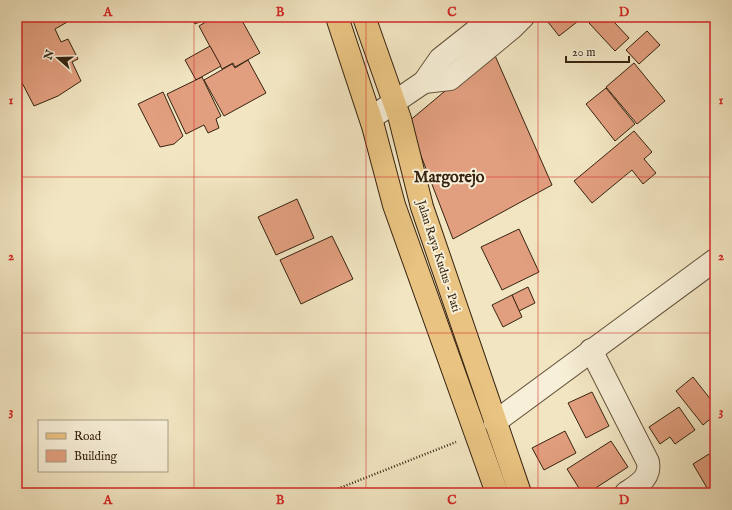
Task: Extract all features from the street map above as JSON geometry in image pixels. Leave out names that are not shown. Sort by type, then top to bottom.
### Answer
[{"type":"main road","points":[[337,17],[371,118],[394,204],[497,493]]},
{"type":"main road","name":"Jalan Raya Kudus - Pati","points":[[364,17],[395,102],[422,207],[520,493]]},
{"type":"street","points":[[371,118],[424,82],[440,59],[493,17]]},
{"type":"street","points":[[424,82],[450,79],[514,20]]},
{"type":"street","points":[[495,422],[715,260]]},
{"type":"street","points":[[591,350],[648,462],[649,468],[647,475],[641,483],[626,493]]},
{"type":"path","points":[[327,493],[477,434]]},
{"type":"building","points":[[17,17],[67,17],[69,21],[55,29],[61,42],[68,39],[78,59],[72,62],[81,81],[58,96],[34,106],[17,73]]},
{"type":"building","points":[[191,17],[210,17],[195,24]]},
{"type":"building","points":[[214,17],[240,17],[260,53],[235,67],[233,63],[222,69],[199,26]]},
{"type":"building","points":[[544,17],[581,17],[582,18],[559,36]]},
{"type":"building","points":[[596,17],[618,17],[614,22],[629,38],[615,51],[589,23]]},
{"type":"building","points":[[647,31],[660,45],[639,64],[626,50]]},
{"type":"building","points":[[210,46],[221,66],[196,80],[185,60]]},
{"type":"building","points":[[493,51],[552,185],[453,239],[408,122]]},
{"type":"building","points":[[248,60],[266,93],[224,116],[204,80],[232,64],[235,68]]},
{"type":"building","points":[[634,63],[665,101],[637,124],[606,87]]},
{"type":"building","points":[[202,77],[221,116],[216,119],[219,128],[208,133],[204,125],[186,134],[167,94]]},
{"type":"building","points":[[606,88],[635,124],[615,141],[586,104]]},
{"type":"building","points":[[163,92],[183,136],[174,144],[160,147],[138,104]]},
{"type":"building","points":[[634,131],[652,152],[644,159],[656,173],[643,184],[632,170],[592,203],[574,181]]},
{"type":"building","points":[[297,199],[314,238],[276,255],[258,217]]},
{"type":"building","points":[[519,229],[539,272],[502,290],[481,247]]},
{"type":"building","points":[[332,236],[353,279],[301,304],[280,260]]},
{"type":"building","points":[[528,287],[535,303],[519,311],[512,295]]},
{"type":"building","points":[[512,295],[522,317],[503,327],[492,305]]},
{"type":"building","points":[[693,377],[715,405],[715,415],[703,425],[676,391]]},
{"type":"building","points":[[592,392],[609,426],[586,438],[568,403]]},
{"type":"building","points":[[679,407],[695,430],[675,444],[670,437],[660,444],[649,427]]},
{"type":"building","points":[[565,431],[576,453],[544,470],[532,448]]},
{"type":"building","points":[[611,441],[628,467],[588,493],[582,493],[567,469]]},
{"type":"building","points":[[709,454],[715,464],[715,493],[710,493],[693,464]]},
{"type":"district","name":"Margorejo","points":[[449,176]]}]
